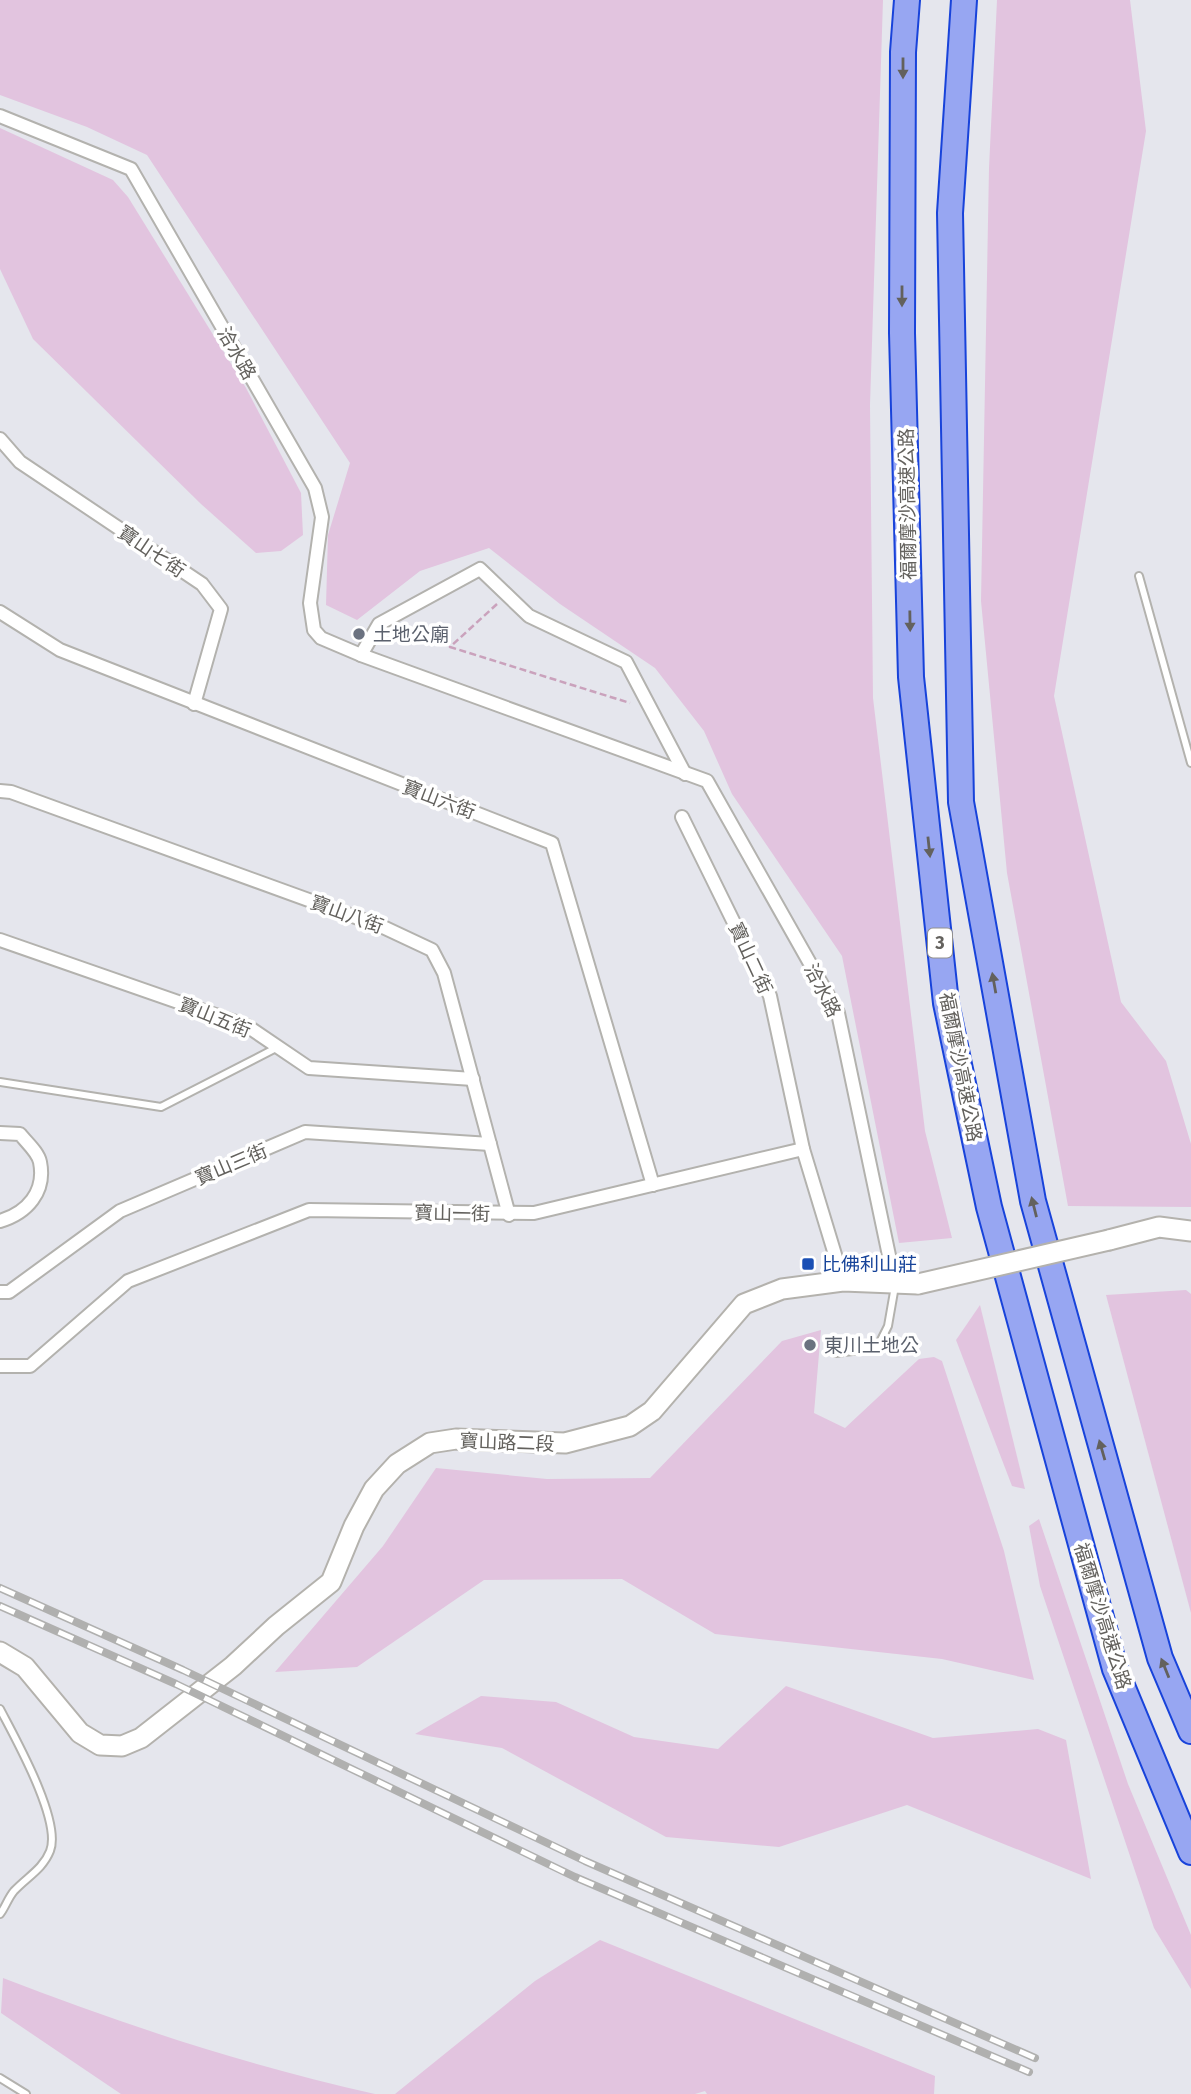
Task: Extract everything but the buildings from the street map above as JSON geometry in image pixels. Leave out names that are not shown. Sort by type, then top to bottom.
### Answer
[{"type":"highway","name":"福爾摩沙高速公路","points":[[907,0],[903,52],[902,333],[911,677],[946,1003],[989,1207],[1115,1669],[1191,1852]]},
{"type":"highway","points":[[964,0],[950,213],[961,802],[1032,1202],[1160,1658],[1191,1731]]},
{"type":"street","name":"洽水路","points":[[0,116],[131,169],[315,488],[322,517],[310,603],[314,630],[321,638],[707,781],[838,1013],[895,1284]]},
{"type":"street","name":"寶山七街","points":[[0,439],[20,463],[202,584],[221,609],[194,704]]},
{"type":"street","name":"洽水路","points":[[361,655],[379,624],[480,569],[529,616],[626,662],[685,774]]},
{"type":"street","name":"寶山六街","points":[[0,612],[60,650],[552,844],[653,1185]]},
{"type":"street","name":"寶山八街","points":[[0,791],[11,792],[357,918],[432,950],[444,973],[509,1215]]},
{"type":"street","name":"寶山二街","points":[[682,817],[770,996],[803,1149]]},
{"type":"street","name":"寶山五街","points":[[0,940],[247,1026],[309,1068],[473,1079]]},
{"type":"street","name":"寶山三街","points":[[0,1292],[9,1292],[120,1211],[305,1132],[490,1144]]},
{"type":"street","points":[[0,1133],[20,1134],[40,1159],[40,1187],[20,1215],[0,1221]]},
{"type":"street","name":"寶山一街","points":[[0,1366],[30,1366],[128,1281],[309,1210],[509,1215],[534,1213],[803,1149]]},
{"type":"street","points":[[803,1149],[843,1281]]},
{"type":"street","name":"寶山路二段","points":[[0,1652],[24,1667],[80,1733],[100,1745],[122,1746],[141,1738],[233,1666],[276,1626],[331,1582],[354,1526],[374,1489],[397,1464],[430,1443],[456,1439],[565,1443],[630,1426],[652,1411],[744,1304],[782,1289],[843,1281],[918,1284],[1159,1227],[1191,1231]]},
{"type":"lane","points":[[1139,576],[1191,763]]},
{"type":"lane","points":[[0,1082],[161,1107],[276,1048]]},
{"type":"lane","points":[[836,1353],[877,1348],[888,1326],[895,1284]]},
{"type":"lane","points":[[0,1709],[37,1783],[52,1833],[51,1849],[40,1868],[13,1892],[0,1914]]},
{"type":"lane","points":[[0,2078],[26,2094]]},
{"type":"path","points":[[507,594],[450,647],[650,709]]},
{"type":"shaded area","points":[[0,0],[883,0],[870,405],[873,698],[925,1131],[952,1238],[899,1243],[842,956],[732,794],[704,731],[655,668],[560,604],[489,548],[420,571],[357,620],[326,605],[328,535],[350,463],[147,155],[87,127],[0,95]]},
{"type":"shaded area","points":[[997,0],[1130,0],[1146,131],[1054,696],[1121,1002],[1166,1061],[1191,1144],[1191,1207],[1068,1206],[1007,873],[981,601],[989,168]]},
{"type":"shaded area","points":[[0,128],[113,180],[128,197],[246,388],[301,493],[303,535],[281,551],[256,553],[201,504],[33,339],[0,269]]},
{"type":"shaded area","points":[[1186,1290],[1191,1294],[1191,1613],[1106,1295]]},
{"type":"shaded area","points":[[980,1305],[1025,1489],[1012,1486],[956,1340]]},
{"type":"shaded area","points":[[821,1330],[814,1413],[845,1428],[919,1359],[934,1357],[942,1361],[1004,1551],[1034,1680],[942,1659],[715,1634],[622,1579],[484,1580],[357,1667],[275,1672],[383,1546],[436,1468],[547,1479],[650,1478],[782,1341]]},
{"type":"shaded area","points":[[1039,1519],[1128,1784],[1191,1935],[1191,1989],[1154,1928],[1040,1586],[1029,1526]]},
{"type":"shaded area","points":[[786,1686],[933,1738],[1038,1729],[1066,1740],[1091,1879],[907,1805],[779,1847],[666,1837],[502,1748],[415,1734],[481,1696],[556,1702],[634,1737],[718,1749]]},
{"type":"shaded area","points":[[600,1940],[935,2076],[934,2094],[707,2094],[705,2091],[695,2094],[395,2094],[535,1981]]},
{"type":"shaded area","points":[[3,1978],[187,2043],[280,2071],[375,2094],[121,2094],[1,2013]]},
{"type":"railway","points":[[0,1588],[183,1670],[585,1861],[1035,2058]]},
{"type":"railway","points":[[0,1606],[176,1684],[575,1877],[1029,2072]]},
{"type":"place","name":"土地公廟","points":[[359,634]]},
{"type":"place","name":"比佛利山莊","points":[[808,1264]]},
{"type":"place","name":"東川土地公","points":[[810,1345]]}]
